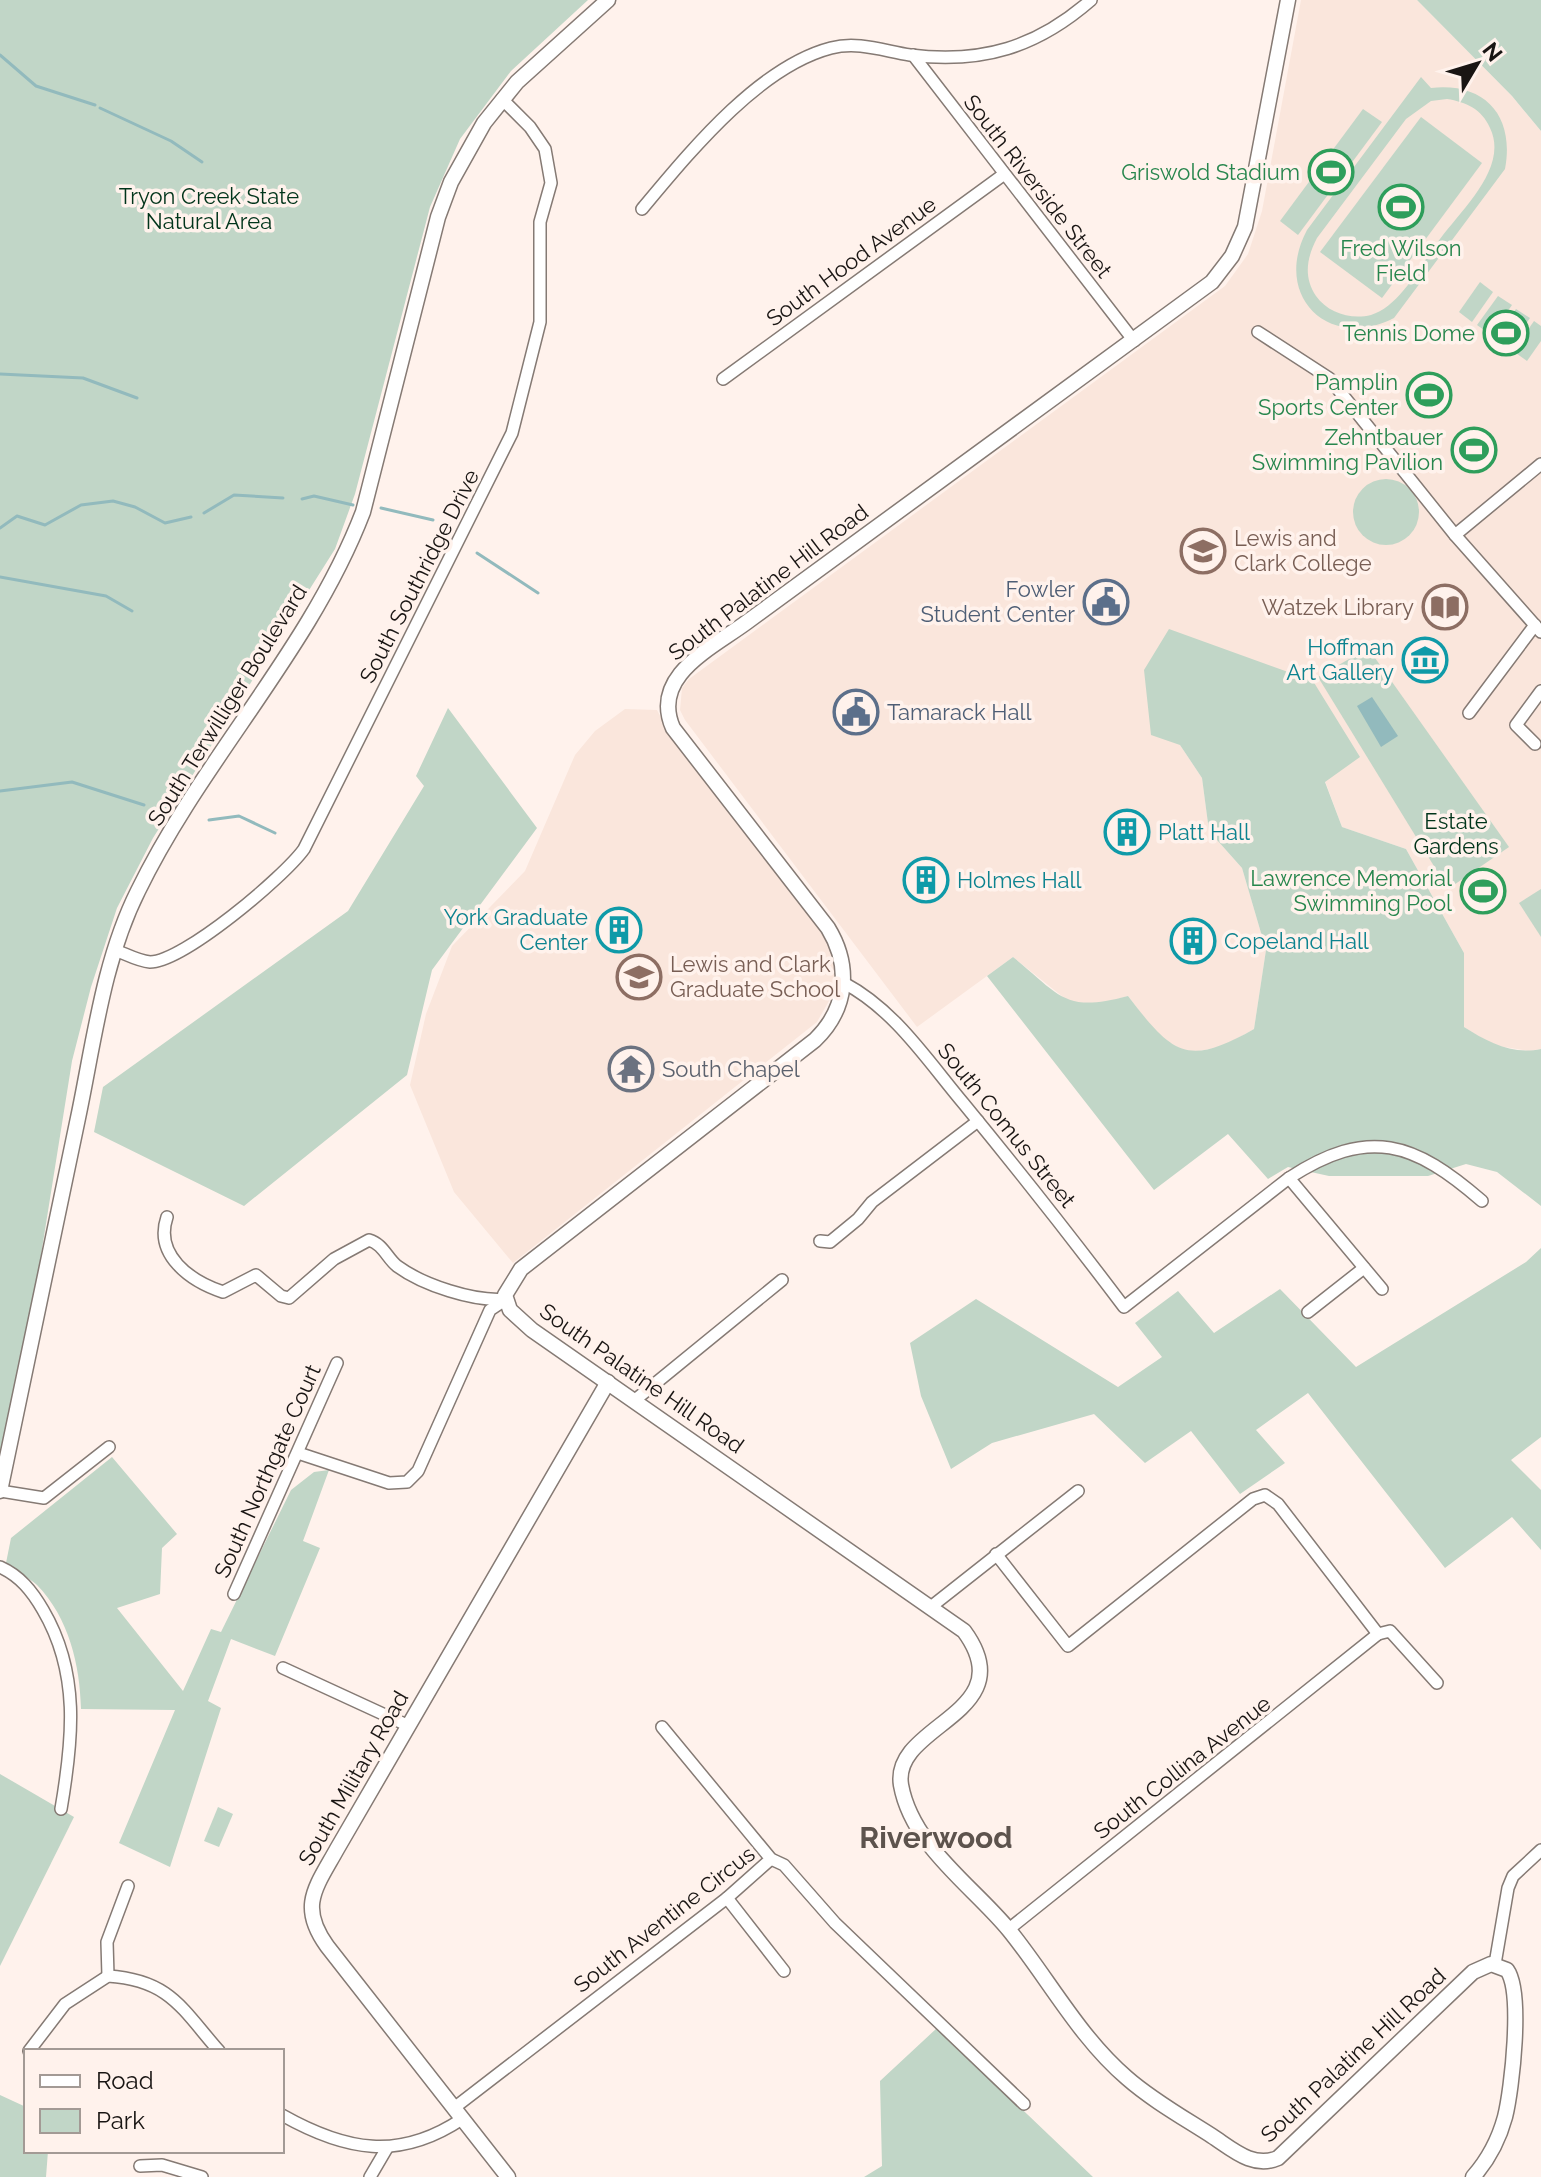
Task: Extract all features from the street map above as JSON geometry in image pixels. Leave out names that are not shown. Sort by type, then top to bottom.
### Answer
[{"type":"street","name":"South Terwilliger Boulevard","points":[[0,1491],[115,950],[128,911],[155,859],[281,665],[353,538],[363,512],[438,217],[468,148],[502,99],[608,0]]},
{"type":"street","points":[[642,209],[715,125],[800,62],[821,51],[851,45],[913,55],[963,55],[1017,46],[1046,35],[1091,0]]},
{"type":"street","name":"South Palatine Hill Road","points":[[844,983],[842,960],[828,928],[673,728],[666,707],[669,690],[683,669],[1212,282],[1239,243],[1248,213],[1288,0]]},
{"type":"street","name":"South Riverside Street","points":[[913,55],[1134,341]]},
{"type":"street","name":"South Southridge Drive","points":[[115,950],[151,962],[180,953],[290,869],[304,849],[505,451],[540,322],[540,222],[551,183],[545,149],[530,127],[502,99]]},
{"type":"street","name":"South Hood Avenue","points":[[723,379],[1003,175]]},
{"type":"street","points":[[1258,332],[1329,378],[1455,535],[1538,629],[1469,713]]},
{"type":"street","points":[[1455,535],[1541,464]]},
{"type":"street","points":[[1535,744],[1516,725],[1541,691]]},
{"type":"street","points":[[298,1453],[389,1483],[407,1482],[418,1471],[490,1310],[506,1299],[508,1286],[521,1269],[821,1034],[834,1014],[844,983]]},
{"type":"street","name":"South Comus Street","points":[[844,983],[880,1004],[1049,1206],[1124,1307],[1289,1178]]},
{"type":"street","points":[[820,1241],[830,1242],[857,1221],[872,1202],[978,1121]]},
{"type":"street","points":[[1382,1289],[1289,1178],[1313,1163],[1346,1150],[1391,1145],[1445,1169],[1482,1201]]},
{"type":"street","points":[[167,1217],[163,1236],[169,1257],[223,1292],[256,1275],[281,1296],[289,1298],[334,1259],[369,1240],[377,1243],[405,1270],[466,1296],[488,1301],[506,1299]]},
{"type":"street","points":[[1308,1312],[1364,1268]]},
{"type":"street","points":[[635,1400],[749,1311],[782,1280]]},
{"type":"street","name":"South Palatine Hill Road","points":[[506,1299],[521,1322],[932,1606],[971,1641],[978,1664],[977,1679],[964,1707],[906,1758],[901,1771],[901,1787],[912,1814],[933,1847],[1009,1929],[1071,2014],[1126,2077],[1245,2157],[1259,2162],[1271,2161],[1289,2150],[1473,1972],[1495,1964]]},
{"type":"street","name":"South Northgate Court","points":[[234,1594],[337,1363]]},
{"type":"street","name":"South Military Road","points":[[508,2177],[327,1946],[311,1916],[312,1897],[608,1382]]},
{"type":"street","points":[[0,1491],[44,1498],[109,1447]]},
{"type":"street","points":[[932,1606],[1078,1491]]},
{"type":"street","points":[[996,1554],[1068,1646],[1253,1499],[1265,1495],[1278,1504],[1378,1634],[1390,1631],[1437,1683]]},
{"type":"street","points":[[0,1567],[33,1593],[58,1636],[66,1661],[72,1721],[61,1809]]},
{"type":"street","name":"South Collina Avenue","points":[[1009,1929],[1378,1634]]},
{"type":"street","points":[[283,1668],[409,1726]]},
{"type":"street","points":[[662,1727],[771,1859]]},
{"type":"street","points":[[1473,2177],[1499,2133],[1508,2095],[1515,1989],[1510,1974],[1495,1964],[1508,1888],[1513,1876],[1541,1850]]},
{"type":"street","name":"South Aventine Circus","points":[[387,2148],[415,2144],[458,2113],[727,1898],[771,1859],[784,1865],[835,1923],[1024,2104]]},
{"type":"street","points":[[108,1976],[107,1942],[128,1886]]},
{"type":"street","points":[[727,1898],[784,1971]]},
{"type":"street","points":[[31,2049],[65,2004],[108,1976],[154,1984],[168,1992],[217,2049]]},
{"type":"street","points":[[284,2116],[334,2139],[387,2148],[370,2177]]},
{"type":"street","points":[[140,2166],[162,2165],[202,2177]]},
{"type":"shaded area","name":"Lewis and Clark College","points":[[1301,0],[1417,0],[1512,96],[1541,131],[1541,1049],[1529,1051],[1492,1045],[1464,1027],[1464,953],[1406,849],[1342,827],[1325,781],[1180,745],[1202,778],[1209,831],[1242,868],[1266,950],[1254,1029],[1224,1046],[1189,1053],[1159,1037],[1128,996],[1092,1006],[1068,1001],[1013,957],[917,1027],[685,720],[680,710],[682,688],[689,679],[1225,286],[1248,254],[1262,211]]},
{"type":"shaded area","name":"Lewis and Clark Graduate School","points":[[625,709],[657,710],[670,735],[825,935],[838,967],[837,987],[817,1022],[513,1263],[454,1192],[410,1085],[426,1014],[452,946],[525,871],[575,755],[595,731]]},
{"type":"green space","name":"Tryon Creek State Natural Area","points":[[0,0],[588,0],[511,71],[460,139],[430,207],[355,494],[335,549],[153,838],[117,908],[91,987],[72,1061],[33,1305],[0,1463]]},
{"type":"green space","points":[[1417,0],[1541,0],[1541,131],[1512,96]]},
{"type":"green space","points":[[1421,77],[1431,88],[1467,91],[1481,97],[1500,118],[1507,150],[1505,169],[1394,318],[1370,327],[1348,328],[1328,322],[1313,311],[1302,295],[1297,276],[1298,254],[1307,230]],"holes":[[[1447,99],[1467,104],[1478,111],[1490,128],[1494,143],[1493,158],[1480,187],[1392,303],[1371,315],[1348,316],[1333,311],[1316,296],[1309,282],[1309,260],[1317,238],[1406,119],[1431,101]]]},
{"type":"green space","name":"Griswold Stadium","points":[[1363,109],[1382,122],[1298,235],[1280,221]]},
{"type":"green space","name":"Fred Wilson Field","points":[[1421,117],[1482,163],[1382,298],[1320,252]]},
{"type":"green space","points":[[1480,282],[1493,292],[1472,322],[1459,312]]},
{"type":"green space","points":[[1498,296],[1512,305],[1491,335],[1477,325]]},
{"type":"green space","points":[[1516,309],[1530,318],[1509,348],[1495,338]]},
{"type":"green space","points":[[1534,321],[1541,326],[1541,341],[1527,361],[1513,351]]},
{"type":"green space","points":[[1386,479],[1399,482],[1409,489],[1416,499],[1419,512],[1416,525],[1409,535],[1399,542],[1386,545],[1373,542],[1363,535],[1356,525],[1353,512],[1356,499],[1363,489],[1373,482]]},
{"type":"green space","points":[[1169,629],[1313,681],[1360,757],[1325,782],[1342,827],[1406,849],[1464,953],[1464,1027],[1510,1049],[1541,1049],[1541,1206],[1497,1172],[1466,1164],[1428,1176],[1329,1176],[1288,1167],[1268,1179],[1228,1134],[1154,1190],[987,976],[1013,957],[1064,998],[1090,1003],[1128,996],[1169,1042],[1196,1051],[1231,1041],[1254,1029],[1266,950],[1242,868],[1209,831],[1202,778],[1180,745],[1151,735],[1144,670]]},
{"type":"green space","name":"Estate Gardens","points":[[1368,648],[1509,847],[1448,889],[1318,677]]},
{"type":"green space","points":[[448,708],[537,828],[432,970],[407,1075],[244,1206],[94,1132],[103,1087],[348,911],[424,786],[416,776]]},
{"type":"green space","points":[[1541,889],[1541,937],[1519,903]]},
{"type":"green space","points":[[1541,1248],[1541,1437],[1511,1460],[1541,1490],[1541,1550],[1512,1517],[1445,1568],[1308,1393],[1256,1430],[1285,1463],[1240,1494],[1191,1431],[1145,1463],[1094,1414],[992,1443],[951,1469],[921,1396],[910,1343],[976,1299],[1118,1387],[1162,1357],[1135,1323],[1178,1291],[1214,1333],[1280,1289],[1356,1367],[1526,1262]]},
{"type":"green space","points":[[112,1457],[177,1534],[162,1548],[160,1594],[117,1608],[183,1691],[211,1629],[221,1632],[291,1490],[314,1472],[329,1470],[303,1541],[320,1548],[275,1656],[231,1639],[208,1701],[221,1708],[170,1867],[119,1843],[175,1710],[81,1709],[75,1659],[65,1627],[37,1585],[6,1563],[11,1538]]},
{"type":"green space","points":[[0,1774],[74,1817],[0,1966]]},
{"type":"green space","points":[[218,1807],[233,1814],[219,1847],[204,1841]]},
{"type":"green space","points":[[937,2028],[1093,2177],[864,2177],[882,2166],[880,2081]]},
{"type":"green space","points":[[0,2095],[24,2106],[24,2153],[48,2153],[46,2177],[0,2177]]},
{"type":"water","points":[[1372,697],[1398,736],[1381,747],[1357,706]]},
{"type":"water","name":"Lawrence Memorial Swimming Pool","points":[[1492,878],[1498,888],[1473,903],[1467,893]]},
{"type":"waterway","points":[[0,55],[36,86],[95,105]]},
{"type":"waterway","points":[[100,108],[171,141],[202,162]]},
{"type":"waterway","points":[[0,374],[83,378],[137,398]]},
{"type":"waterway","points":[[204,513],[234,495],[283,498]]},
{"type":"waterway","points":[[302,499],[314,496],[353,505]]},
{"type":"waterway","points":[[0,528],[17,516],[45,525],[81,505],[113,501],[135,507],[165,523],[191,517]]},
{"type":"waterway","points":[[381,508],[433,520]]},
{"type":"waterway","points":[[477,553],[538,593]]},
{"type":"waterway","points":[[0,577],[106,596],[132,611]]},
{"type":"waterway","points":[[0,791],[72,782],[144,805]]},
{"type":"waterway","points":[[162,805],[179,809]]},
{"type":"waterway","points":[[209,820],[239,816],[275,833]]},
{"type":"place","name":"Griswold Stadium","points":[[1331,172]]},
{"type":"place","name":"Fred Wilson Field","points":[[1401,207]]},
{"type":"place","name":"Tennis Dome","points":[[1506,333]]},
{"type":"place","name":"Pamplin Sports Center","points":[[1429,395]]},
{"type":"place","name":"Zehntbauer Swimming Pavilion","points":[[1474,450]]},
{"type":"place","name":"Lewis and Clark College","points":[[1203,551]]},
{"type":"place","name":"Fowler Student Center","points":[[1106,602]]},
{"type":"place","name":"Watzek Library","points":[[1445,607]]},
{"type":"place","name":"Hoffman Art Gallery","points":[[1425,660]]},
{"type":"place","name":"Tamarack Hall","points":[[856,712]]},
{"type":"place","name":"Platt Hall","points":[[1127,832]]},
{"type":"place","name":"Holmes Hall","points":[[926,880]]},
{"type":"place","name":"Lawrence Memorial Swimming Pool","points":[[1483,891]]},
{"type":"place","name":"York Graduate Center","points":[[619,930]]},
{"type":"place","name":"Copeland Hall","points":[[1193,941]]},
{"type":"place","name":"Lewis and Clark Graduate School","points":[[639,977]]},
{"type":"place","name":"South Chapel","points":[[631,1069]]},
{"type":"district","name":"Riverwood","points":[[936,1838]]}]
